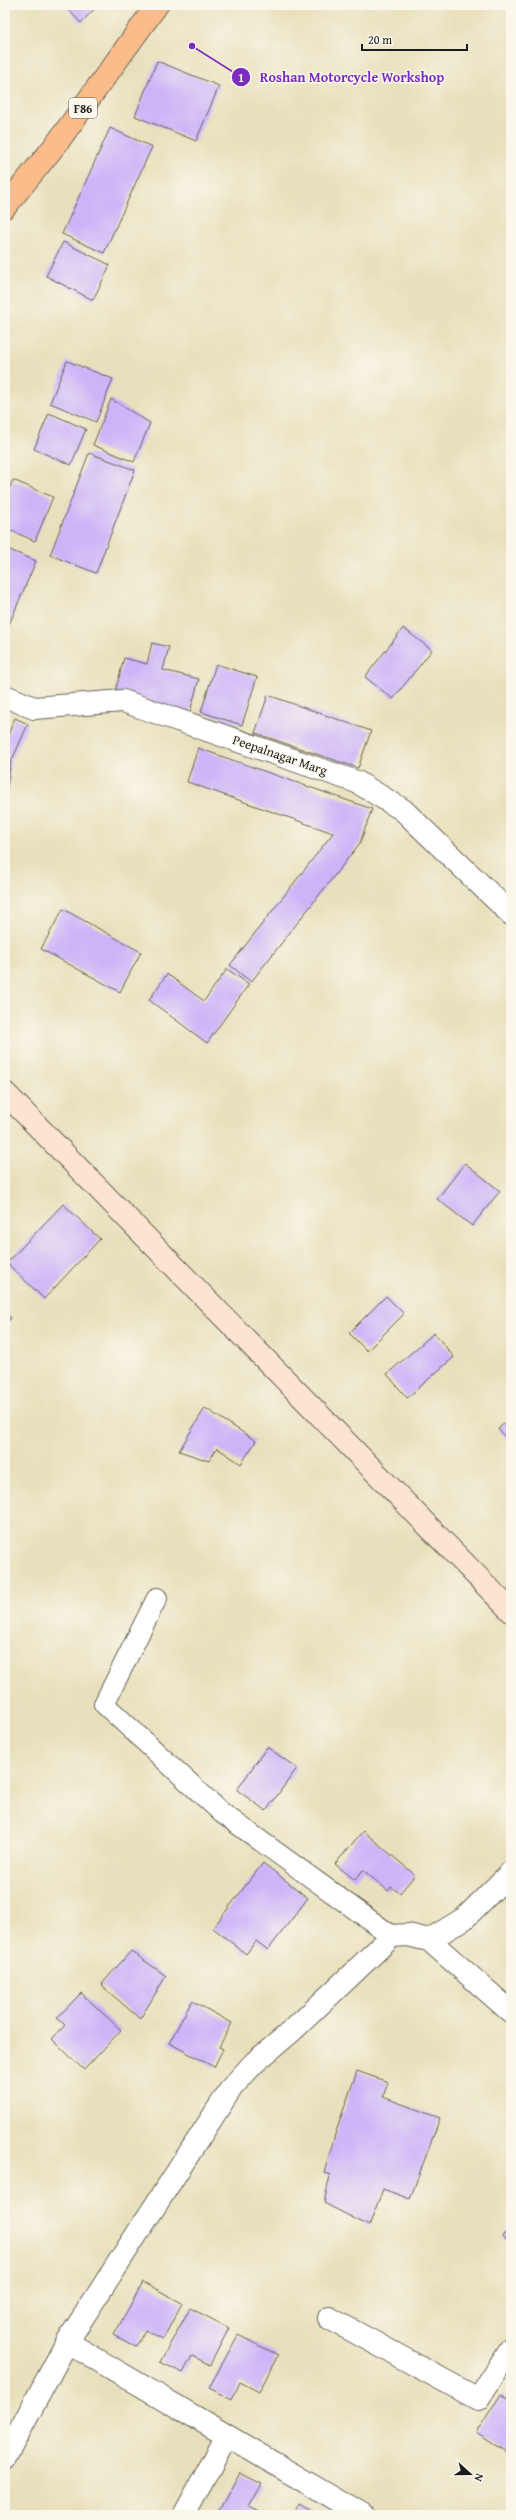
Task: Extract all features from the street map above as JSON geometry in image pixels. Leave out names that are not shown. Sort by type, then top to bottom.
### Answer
[{"type":"main road","name":"F86","points":[[5,207],[61,137],[157,5]]},
{"type":"main road","points":[[5,1093],[511,1611]]},
{"type":"street","name":"Peepalnagar Marg","points":[[5,696],[34,708],[123,701],[357,782],[403,810],[511,914]]},
{"type":"street","points":[[429,1940],[464,1918],[511,1872]]},
{"type":"street","points":[[5,2458],[67,2342],[232,2087],[254,2062],[293,2030],[392,1936],[408,1935],[429,1940],[511,2012]]},
{"type":"street","points":[[329,2318],[478,2399],[508,2356]]},
{"type":"street","points":[[67,2342],[362,2515]]},
{"type":"street","points":[[184,2515],[227,2436]]},
{"type":"lane","points":[[157,1598],[104,1704],[222,1813],[392,1936]]},
{"type":"building","points":[[64,5],[98,5],[81,23]]},
{"type":"building","points":[[157,61],[219,86],[196,141],[135,116]]},
{"type":"building","points":[[110,128],[152,147],[104,253],[62,234]]},
{"type":"building","points":[[63,242],[110,265],[93,300],[46,276]]},
{"type":"building","points":[[67,361],[113,379],[96,422],[50,403]]},
{"type":"building","points":[[111,399],[150,423],[134,462],[93,445]]},
{"type":"building","points":[[49,413],[86,429],[71,465],[34,449]]},
{"type":"building","points":[[89,453],[135,470],[96,573],[50,555]]},
{"type":"building","points":[[13,480],[53,497],[35,541],[5,528],[5,498]]},
{"type":"building","points":[[5,548],[36,561],[5,634]]},
{"type":"building","points":[[403,628],[432,650],[393,699],[365,677]]},
{"type":"building","points":[[152,643],[169,647],[163,670],[199,679],[190,712],[115,693],[124,658],[147,664]]},
{"type":"building","points":[[216,664],[257,677],[242,725],[201,712]]},
{"type":"building","points":[[268,695],[371,731],[358,768],[255,733]]},
{"type":"building","points":[[15,718],[28,724],[12,760],[5,757],[5,742]]},
{"type":"building","points":[[198,748],[372,809],[360,843],[251,982],[230,965],[333,833],[187,782]]},
{"type":"building","points":[[5,760],[11,761],[6,794],[5,794]]},
{"type":"building","points":[[63,909],[141,952],[120,992],[41,949]]},
{"type":"building","points":[[227,969],[249,984],[207,1043],[149,1000],[167,974],[204,1001]]},
{"type":"building","points":[[465,1163],[500,1191],[472,1226],[437,1199]]},
{"type":"building","points":[[63,1204],[100,1239],[44,1299],[7,1263]]},
{"type":"building","points":[[386,1296],[404,1314],[367,1351],[349,1333]]},
{"type":"building","points":[[5,1314],[11,1318],[5,1325]]},
{"type":"building","points":[[434,1333],[454,1357],[407,1398],[387,1374]]},
{"type":"building","points":[[205,1408],[256,1441],[241,1464],[217,1448],[209,1461],[179,1451]]},
{"type":"building","points":[[511,1417],[511,1444],[498,1429]]},
{"type":"building","points":[[267,1747],[297,1768],[266,1811],[237,1790]]},
{"type":"building","points":[[363,1831],[415,1875],[400,1893],[391,1887],[388,1891],[363,1870],[355,1880],[335,1864]]},
{"type":"building","points":[[263,1863],[308,1898],[268,1950],[256,1941],[246,1954],[213,1928]]},
{"type":"building","points":[[131,1951],[166,1976],[140,2019],[101,1985]]},
{"type":"building","points":[[81,1993],[121,2030],[84,2070],[52,2039],[65,2025],[57,2018]]},
{"type":"building","points":[[192,2001],[232,2023],[219,2047],[223,2049],[214,2067],[169,2043]]},
{"type":"building","points":[[357,2071],[388,2082],[383,2097],[440,2118],[410,2199],[383,2189],[369,2226],[324,2203],[330,2175],[324,2173],[336,2131]]},
{"type":"building","points":[[511,2226],[511,2244],[503,2236]]},
{"type":"building","points":[[143,2282],[182,2303],[163,2339],[145,2330],[136,2347],[114,2335]]},
{"type":"building","points":[[190,2308],[229,2328],[210,2365],[192,2356],[183,2373],[160,2362]]},
{"type":"building","points":[[238,2335],[278,2355],[259,2392],[240,2382],[232,2400],[209,2388]]},
{"type":"building","points":[[501,2394],[511,2401],[511,2455],[476,2433]]},
{"type":"building","points":[[240,2473],[262,2484],[249,2507],[264,2515],[217,2515]]},
{"type":"building","points":[[299,2505],[317,2515],[294,2515]]},
{"type":"place","name":"Roshan Motorcycle Workshop","points":[[192,46]]}]
